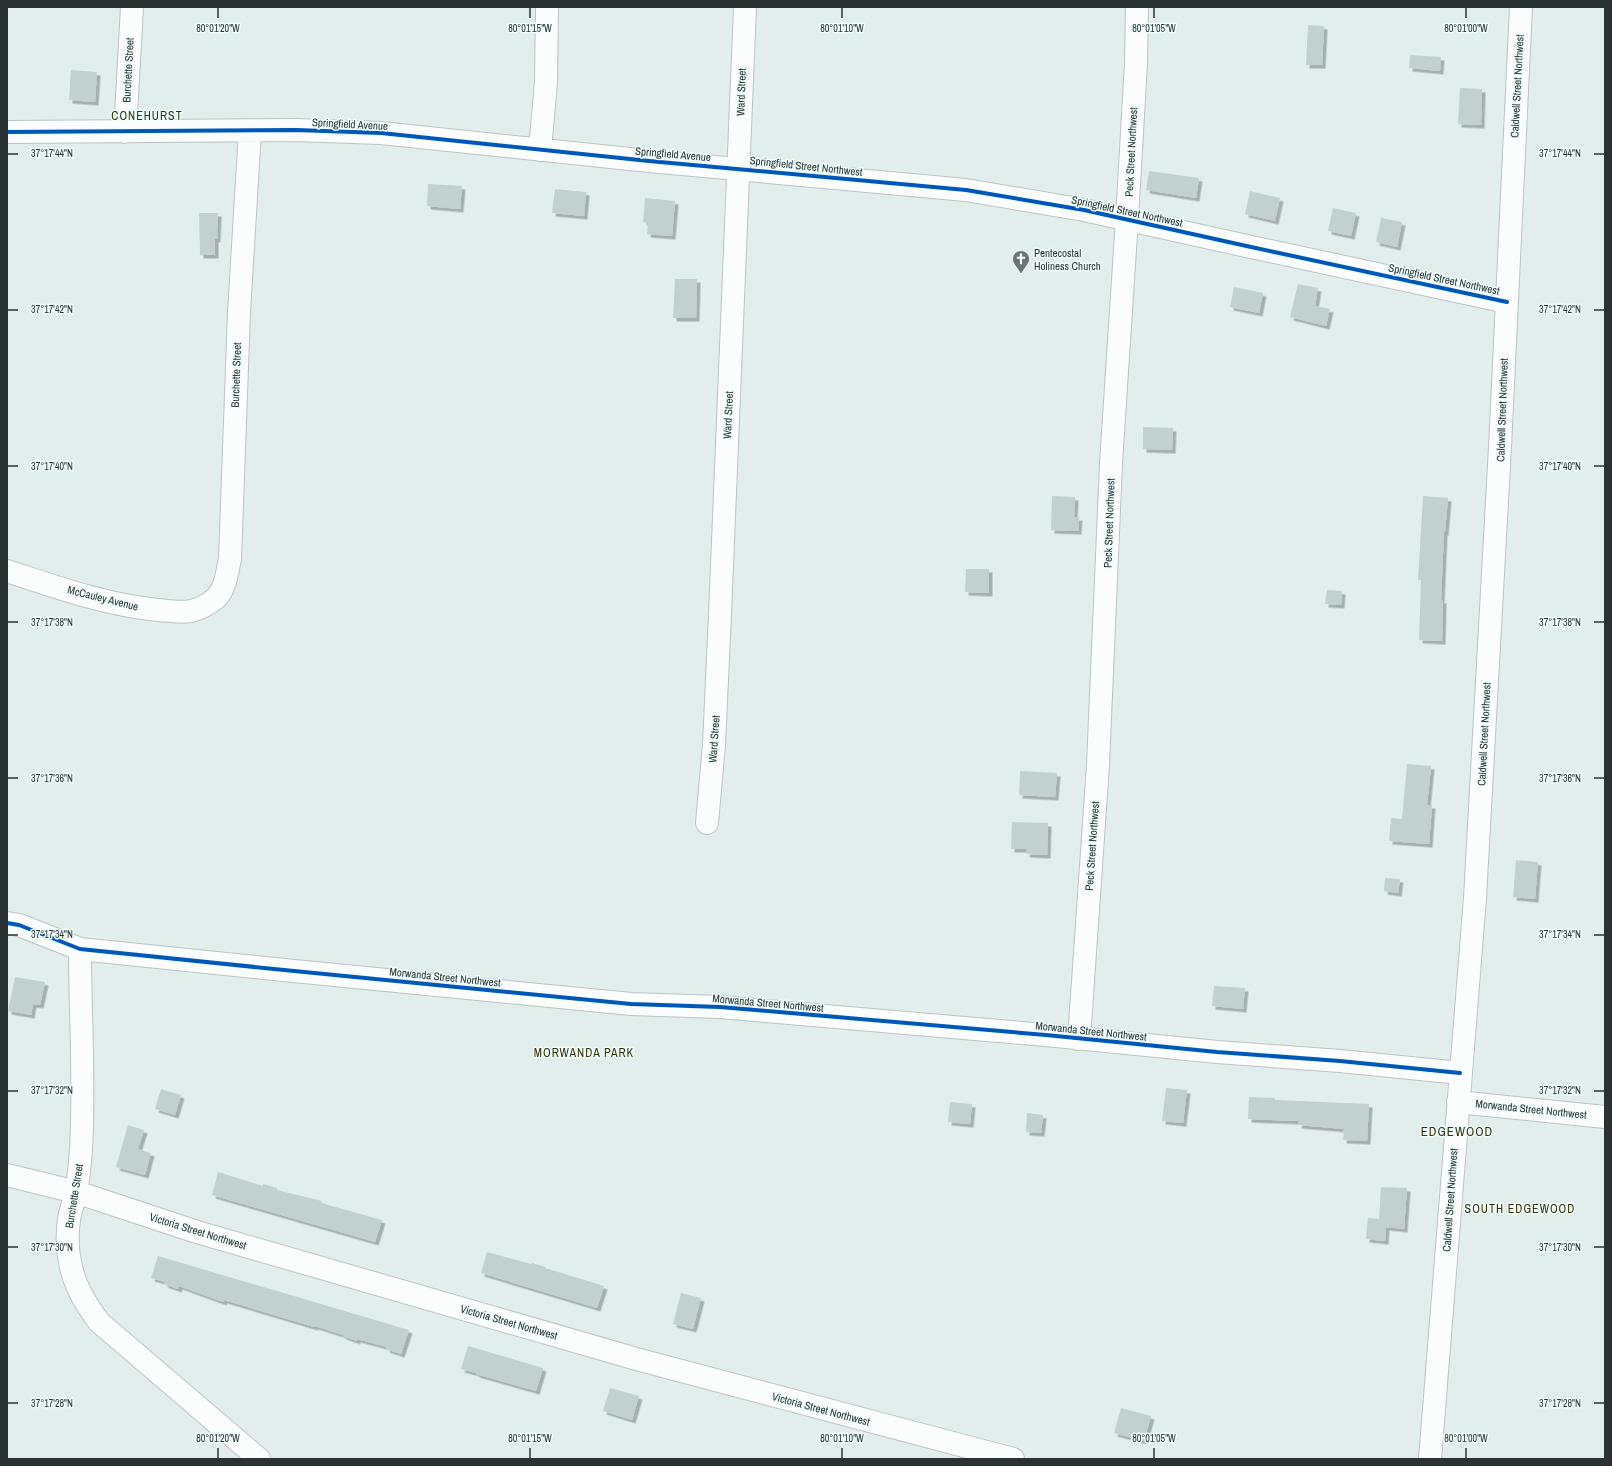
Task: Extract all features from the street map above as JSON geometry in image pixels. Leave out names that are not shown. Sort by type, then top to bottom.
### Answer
[{"type":"street","name":"Burchette Street","points":[[125,132],[132,7]]},
{"type":"street","points":[[540,150],[546,82],[547,7]]},
{"type":"street","name":"Ward Street","points":[[707,823],[714,745],[720,629],[745,7]]},
{"type":"street","name":"Peck Street Northwest","points":[[1079,1039],[1098,765],[1111,463],[1136,64],[1137,7]]},
{"type":"street","name":"Caldwell Street Northwest","points":[[1430,1459],[1475,898],[1500,455],[1521,7]]},
{"type":"street","name":"Springfield Avenue","points":[[7,132],[296,130],[381,133],[540,150],[739,168]]},
{"type":"street","name":"Burchette Street","points":[[201,608],[216,598],[222,590],[226,580],[230,559],[238,312],[250,131]]},
{"type":"street","name":"Springfield Street Northwest","points":[[739,168],[966,190],[1084,210],[1507,302]]},
{"type":"street","name":"McCauley Avenue","points":[[7,571],[111,603],[135,608],[181,612],[201,608]]},
{"type":"street","name":"Morwanda Street Northwest","points":[[7,923],[19,924],[80,949],[632,1004],[720,1007],[1217,1052],[1340,1061],[1460,1073]]},
{"type":"street","name":"Burchette Street","points":[[80,949],[83,1117],[81,1161],[70,1216],[68,1239],[70,1262],[77,1288],[86,1306],[99,1322],[259,1459]]},
{"type":"street","name":"Morwanda Street Northwest","points":[[1458,1102],[1605,1117]]},
{"type":"street","name":"Victoria Street Northwest","points":[[7,1175],[76,1192],[197,1232],[640,1360],[1013,1459]]},
{"type":"building","points":[[1308,25],[1324,26],[1322,65],[1306,65]]},
{"type":"building","points":[[1410,55],[1441,57],[1440,71],[1409,68]]},
{"type":"building","points":[[71,70],[97,72],[95,102],[69,100]]},
{"type":"building","points":[[1460,88],[1482,89],[1481,125],[1458,124]]},
{"type":"building","points":[[1149,171],[1199,178],[1196,198],[1146,190]]},
{"type":"building","points":[[428,184],[462,186],[460,209],[427,206]]},
{"type":"building","points":[[555,189],[586,192],[584,216],[552,213]]},
{"type":"building","points":[[1250,191],[1280,198],[1275,221],[1245,214]]},
{"type":"building","points":[[645,198],[675,201],[672,236],[647,234],[648,223],[643,222]]},
{"type":"building","points":[[1333,208],[1356,213],[1351,236],[1328,231]]},
{"type":"building","points":[[199,213],[218,213],[215,255],[200,255]]},
{"type":"building","points":[[1381,218],[1402,222],[1397,247],[1376,242]]},
{"type":"building","points":[[675,279],[697,279],[696,318],[673,318]]},
{"type":"building","points":[[1298,284],[1318,288],[1315,306],[1330,309],[1326,326],[1290,317]]},
{"type":"building","points":[[1234,287],[1263,293],[1259,313],[1230,307]]},
{"type":"building","points":[[1143,427],[1173,428],[1172,450],[1143,449]]},
{"type":"building","points":[[1052,496],[1075,497],[1074,517],[1079,517],[1078,531],[1051,530]]},
{"type":"building","points":[[1423,496],[1448,498],[1444,532],[1441,600],[1443,600],[1442,641],[1419,640],[1421,580],[1418,580]]},
{"type":"building","points":[[966,569],[989,569],[989,593],[965,592]]},
{"type":"building","points":[[1327,590],[1342,591],[1341,605],[1325,604]]},
{"type":"building","points":[[1407,764],[1431,766],[1427,805],[1432,805],[1429,844],[1389,841],[1391,818],[1402,819]]},
{"type":"building","points":[[1020,771],[1057,773],[1055,797],[1019,795]]},
{"type":"building","points":[[1012,822],[1048,823],[1047,855],[1026,854],[1027,849],[1011,849]]},
{"type":"building","points":[[1516,860],[1538,862],[1535,899],[1513,897]]},
{"type":"building","points":[[1385,878],[1400,879],[1398,893],[1384,891]]},
{"type":"building","points":[[15,977],[45,982],[40,1005],[33,1004],[31,1015],[8,1011]]},
{"type":"building","points":[[1214,986],[1245,988],[1243,1009],[1212,1006]]},
{"type":"building","points":[[1166,1088],[1187,1090],[1183,1123],[1162,1121]]},
{"type":"building","points":[[161,1089],[181,1095],[175,1115],[155,1109]]},
{"type":"building","points":[[1249,1097],[1275,1098],[1275,1100],[1369,1104],[1367,1141],[1343,1140],[1344,1129],[1298,1125],[1299,1121],[1248,1119]]},
{"type":"building","points":[[950,1102],[972,1104],[970,1124],[948,1122]]},
{"type":"building","points":[[1027,1113],[1043,1115],[1041,1133],[1026,1132]]},
{"type":"building","points":[[128,1125],[144,1130],[138,1149],[151,1153],[145,1175],[116,1167]]},
{"type":"building","points":[[218,1172],[263,1186],[263,1184],[277,1188],[277,1190],[322,1201],[321,1203],[382,1220],[375,1242],[212,1195]]},
{"type":"building","points":[[1381,1187],[1407,1188],[1404,1229],[1386,1227],[1385,1241],[1366,1239],[1368,1218],[1379,1219]]},
{"type":"building","points":[[487,1252],[546,1267],[545,1268],[604,1286],[597,1308],[481,1273]]},
{"type":"building","points":[[158,1256],[409,1330],[401,1354],[386,1349],[387,1347],[357,1339],[357,1341],[315,1326],[314,1327],[224,1300],[223,1302],[179,1286],[178,1289],[164,1284],[165,1282],[151,1278]]},
{"type":"building","points":[[681,1293],[701,1298],[693,1329],[673,1324]]},
{"type":"building","points":[[468,1346],[543,1368],[536,1391],[461,1369]]},
{"type":"building","points":[[610,1388],[639,1396],[632,1420],[603,1411]]},
{"type":"building","points":[[1121,1408],[1151,1416],[1144,1441],[1114,1433]]},
{"type":"cycle path","points":[[7,132],[296,130],[381,133],[649,161],[966,190],[1084,210],[1507,302]]},
{"type":"cycle path","points":[[7,923],[19,925],[80,949],[631,1004],[720,1007],[1046,1035],[1217,1052],[1340,1061],[1460,1073]]},
{"type":"place","name":"Pentecostal Holiness Church","points":[[1021,274]]},
{"type":"district","name":"CONEHURST","points":[[147,116]]},
{"type":"district","name":"MORWANDA PARK","points":[[584,1053]]},
{"type":"district","name":"EDGEWOOD","points":[[1457,1131]]},
{"type":"district","name":"SOUTH EDGEWOOD","points":[[1520,1209]]}]
